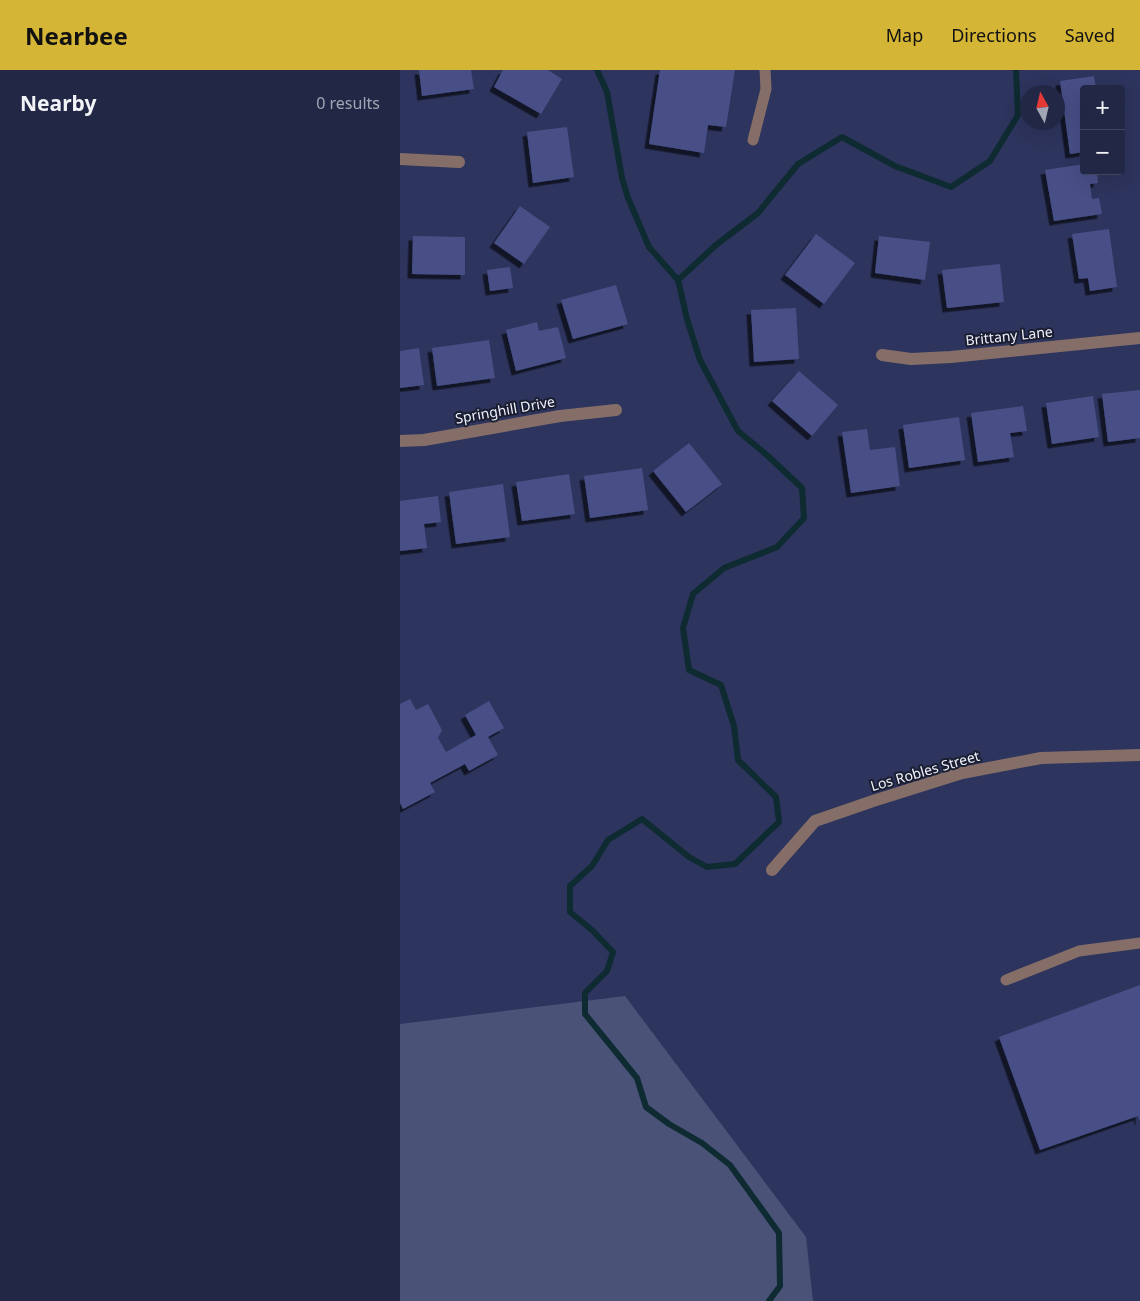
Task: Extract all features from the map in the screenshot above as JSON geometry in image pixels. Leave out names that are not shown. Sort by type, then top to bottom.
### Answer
[{"type":"street","points":[[400,159],[459,162]]},
{"type":"street","name":"Brittany Lane","points":[[882,355],[911,359],[951,358],[1140,338]]},
{"type":"street","name":"Springhill Drive","points":[[400,441],[424,440],[560,416],[616,410]]},
{"type":"street","name":"Los Robles Street","points":[[772,870],[815,821],[962,773],[1041,758],[1140,755]]},
{"type":"lane","points":[[753,140],[766,89],[765,70]]},
{"type":"lane","points":[[1006,980],[1079,950],[1140,944]]},
{"type":"shaded area","points":[[625,996],[806,1237],[813,1301],[400,1301],[400,1024]]},
{"type":"building","points":[[419,70],[471,70],[474,89],[422,96]]},
{"type":"building","points":[[503,70],[548,70],[562,79],[541,114],[494,87]]},
{"type":"building","points":[[660,70],[735,70],[726,127],[708,125],[704,153],[649,144]]},
{"type":"building","points":[[1094,76],[1095,85],[1080,85],[1080,153],[1070,154],[1065,118],[1065,85],[1061,85],[1060,81]]},
{"type":"building","points":[[567,127],[574,177],[533,183],[527,132]]},
{"type":"building","points":[[1080,165],[1080,175],[1097,175],[1098,183],[1090,184],[1092,199],[1099,198],[1102,214],[1054,221],[1045,170]]},
{"type":"building","points":[[520,206],[550,227],[524,264],[494,243]]},
{"type":"building","points":[[1109,229],[1117,287],[1090,291],[1088,278],[1079,279],[1072,234]]},
{"type":"building","points":[[816,234],[855,263],[824,304],[785,275]]},
{"type":"building","points":[[413,236],[465,237],[465,275],[412,274]]},
{"type":"building","points":[[879,236],[930,242],[925,280],[875,273]]},
{"type":"building","points":[[1000,264],[1004,302],[947,308],[942,270]]},
{"type":"building","points":[[510,267],[513,288],[490,291],[487,270]]},
{"type":"building","points":[[616,285],[628,324],[573,339],[561,300]]},
{"type":"building","points":[[796,308],[799,359],[754,362],[751,310]]},
{"type":"building","points":[[537,322],[539,331],[558,327],[566,358],[516,371],[506,330]]},
{"type":"building","points":[[489,340],[495,378],[437,386],[432,348]]},
{"type":"building","points":[[419,348],[424,385],[400,388],[400,351]]},
{"type":"building","points":[[799,371],[838,405],[812,436],[772,401]]},
{"type":"building","points":[[1140,390],[1140,438],[1108,442],[1102,394]]},
{"type":"building","points":[[1093,396],[1099,437],[1052,444],[1046,403]]},
{"type":"building","points":[[1023,406],[1027,431],[1010,433],[1014,457],[978,462],[971,413]]},
{"type":"building","points":[[959,417],[965,460],[909,468],[903,425]]},
{"type":"building","points":[[867,429],[870,450],[895,447],[900,486],[851,493],[842,432]]},
{"type":"building","points":[[689,443],[722,484],[686,512],[653,471]]},
{"type":"building","points":[[642,468],[648,510],[590,518],[584,476]]},
{"type":"building","points":[[569,474],[575,514],[522,521],[516,482]]},
{"type":"building","points":[[503,484],[510,537],[456,544],[449,492]]},
{"type":"building","points":[[438,496],[441,522],[424,524],[427,548],[400,551],[400,501]]},
{"type":"building","points":[[410,699],[416,710],[428,704],[442,730],[438,738],[446,752],[476,735],[465,715],[489,701],[504,728],[488,737],[498,755],[469,771],[465,764],[430,783],[435,792],[403,809],[400,803],[400,704]]},
{"type":"building","points":[[1140,985],[1140,1122],[1138,1116],[1040,1150],[999,1037]]},
{"type":"waterway","points":[[597,70],[607,92],[622,178],[628,198],[649,247],[678,280]]},
{"type":"waterway","points":[[769,1301],[780,1286],[779,1233],[730,1165],[702,1143],[669,1124],[646,1107],[637,1078],[585,1014],[585,993],[607,971],[613,952],[593,931],[570,912],[570,886],[592,866],[608,840],[642,819],[689,857],[707,867],[735,864],[779,822],[776,797],[738,760],[734,726],[721,685],[689,670],[683,628],[693,594],[724,568],[777,547],[804,518],[802,488],[738,431],[700,360],[687,319],[678,280],[716,245],[758,213],[798,164],[842,137],[895,166],[951,187],[990,161],[1018,115],[1016,70]]}]
